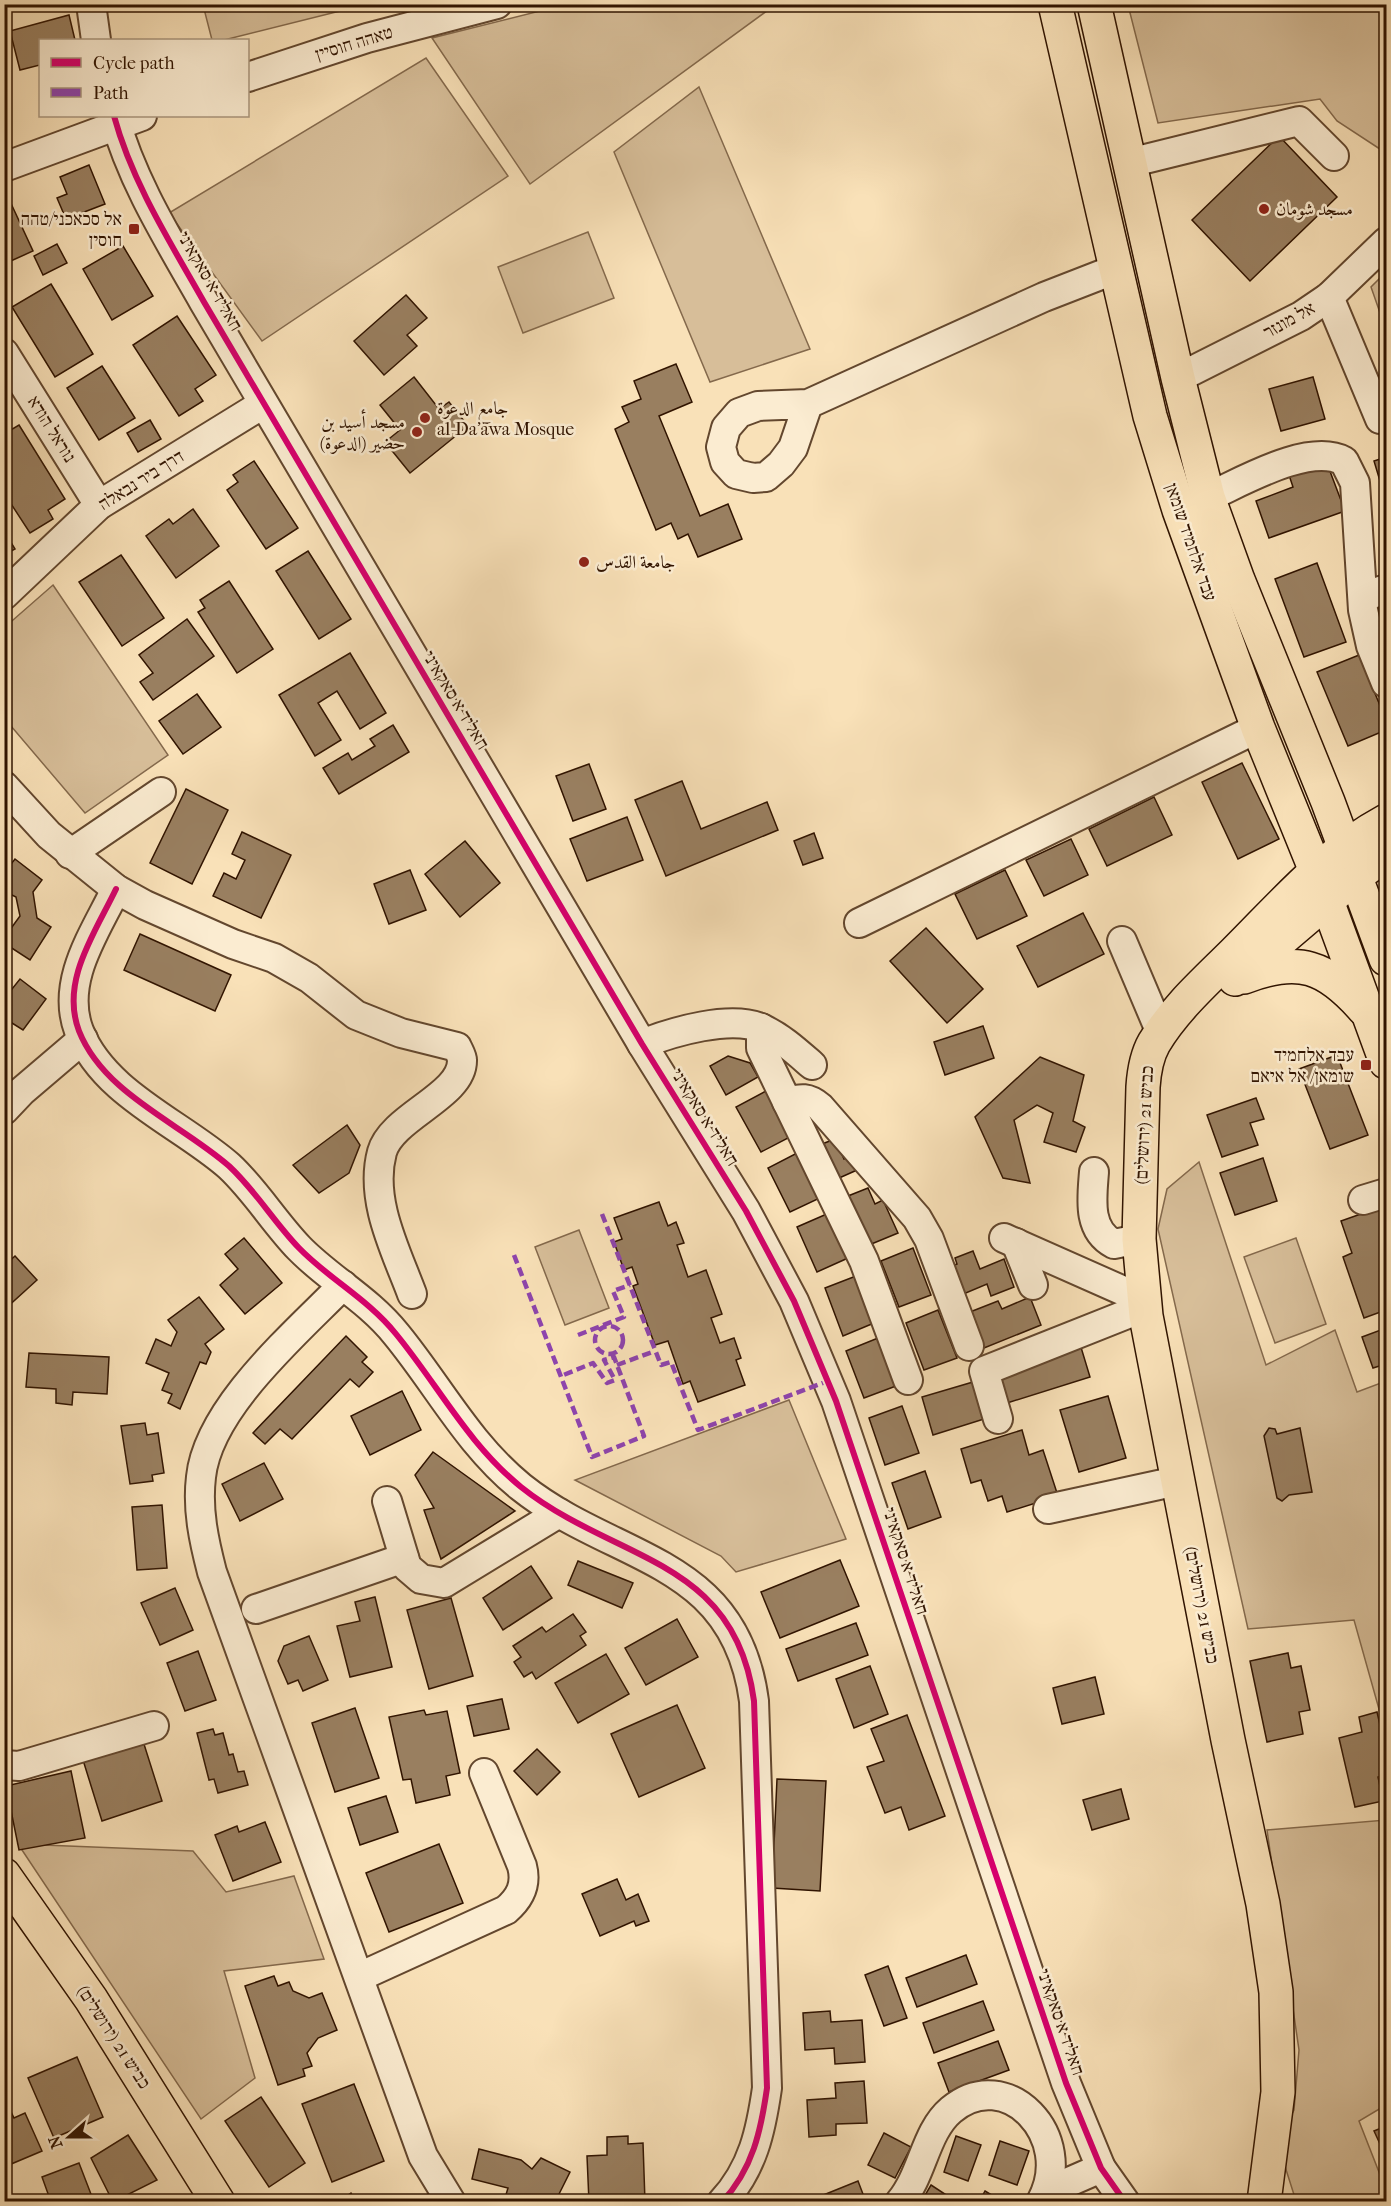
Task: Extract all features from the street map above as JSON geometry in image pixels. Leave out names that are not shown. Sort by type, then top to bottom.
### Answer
[{"type":"main road","name":"עבד אלחמיד שומאן","points":[[1055,4],[1150,416],[1179,510],[1258,728],[1316,871],[1386,1062]]},
{"type":"main road","name":"עבד אלחמיד שומאן","points":[[1094,4],[1178,378],[1208,497],[1238,580],[1345,846],[1386,959]]},
{"type":"main road","points":[[1328,802],[1346,812],[1368,817],[1386,816]]},
{"type":"main road","name":"כביש 21 (ירושלים)","points":[[1267,2189],[1279,2067],[1276,2002],[1269,1937],[1177,1481],[1144,1303],[1139,1239],[1144,1070],[1148,1056],[1161,1033],[1198,989],[1316,871],[1345,846],[1386,821]]},
{"type":"main road","name":"כביש 21 (ירושלים)","points":[[1161,1033],[1233,981],[1356,876],[1386,854]]},
{"type":"main road","points":[[1233,981],[1271,968],[1290,966],[1315,969],[1339,982],[1371,1018]]},
{"type":"main road","name":"כביש 21 (ירושלים)","points":[[4,1875],[91,1999],[218,2202]]},
{"type":"street","points":[[92,4],[96,39]]},
{"type":"street","name":"טאהה חוסיין","points":[[249,77],[367,38],[497,4]]},
{"type":"street","points":[[5,165],[124,119]]},
{"type":"street","name":"חאליד א סאקאיני","points":[[124,119],[148,202],[263,404],[642,1044],[751,1221],[794,1301],[836,1401],[1066,2083],[1101,2168],[1125,2202]]},
{"type":"street","points":[[1129,163],[1299,121],[1334,156]]},
{"type":"street","name":"אל מונזר","points":[[1178,378],[1300,316],[1329,297],[1386,242]]},
{"type":"street","points":[[808,404],[1044,297],[1116,269]]},
{"type":"street","points":[[1329,297],[1380,419]]},
{"type":"street","name":"נוראל הודא","points":[[4,353],[99,505]]},
{"type":"street","name":"דרך ביר נבאלה","points":[[4,596],[99,505],[263,404]]},
{"type":"street","points":[[1208,497],[1283,464],[1305,458],[1325,455],[1344,462],[1355,483],[1375,593],[1371,646],[1386,683]]},
{"type":"street","points":[[859,923],[1258,728]]},
{"type":"street","points":[[4,786],[49,836],[116,889],[145,905],[233,944],[274,958],[309,978],[356,1015],[402,1033],[457,1047],[462,1060],[455,1081],[393,1133],[382,1150],[379,1182],[385,1225],[412,1294]]},
{"type":"street","points":[[70,854],[161,792]]},
{"type":"street","points":[[116,889],[74,982],[74,1013],[88,1051],[126,1090],[231,1168],[299,1248],[365,1301],[396,1333],[459,1423],[519,1485],[559,1513],[692,1583],[715,1605],[732,1628],[751,1676],[754,1701],[767,2088],[761,2127],[750,2162],[723,2202]]},
{"type":"street","points":[[1122,941],[1161,1033]]},
{"type":"street","points":[[642,1044],[672,1032],[704,1026],[739,1024],[762,1028],[787,1044],[812,1065]]},
{"type":"street","points":[[762,1028],[761,1048],[864,1261],[908,1380]]},
{"type":"street","points":[[4,1110],[22,1091],[83,1039]]},
{"type":"street","points":[[787,1102],[800,1098],[811,1100],[820,1107],[917,1218],[929,1239],[969,1346]]},
{"type":"street","points":[[1094,1172],[1091,1204],[1096,1226],[1103,1238],[1114,1244],[1139,1239]]},
{"type":"street","points":[[1033,1285],[1010,1240],[1144,1303]]},
{"type":"street","points":[[343,1285],[266,1364],[224,1418],[211,1445],[201,1475],[200,1509],[212,1572],[423,2156],[451,2202]]},
{"type":"street","points":[[998,1419],[984,1371],[1144,1303]]},
{"type":"street","points":[[1048,1509],[1177,1481]]},
{"type":"street","points":[[387,1502],[407,1567],[421,1579],[444,1583],[559,1513]]},
{"type":"street","points":[[256,1609],[404,1558]]},
{"type":"street","points":[[4,1765],[19,1766],[154,1726]]},
{"type":"street","points":[[359,1977],[506,1910],[521,1894],[524,1874],[522,1866],[484,1773]]},
{"type":"street","points":[[900,2202],[925,2158],[934,2129],[951,2109],[976,2096],[996,2095],[1019,2105],[1040,2124],[1051,2153],[1052,2172],[1043,2197]]},
{"type":"street","points":[[1043,2197],[1101,2168]]},
{"type":"shaded area","points":[[203,4],[364,5],[228,39],[212,39]]},
{"type":"shaded area","points":[[564,5],[775,5],[530,184],[432,38]]},
{"type":"shaded area","points":[[1128,5],[1386,5],[1386,153],[1337,121],[1320,99],[1158,123]]},
{"type":"shaded area","points":[[426,58],[508,176],[262,341],[169,213]]},
{"type":"shaded area","points":[[699,87],[810,349],[710,382],[614,152]]},
{"type":"shaded area","points":[[588,232],[614,298],[523,333],[498,267]]},
{"type":"shaded area","points":[[1386,272],[1386,330],[1371,287]]},
{"type":"shaded area","points":[[53,585],[168,755],[85,813],[5,719],[5,627]]},
{"type":"shaded area","points":[[1199,1162],[1266,1365],[1335,1330],[1357,1392],[1386,1381],[1386,1734],[1354,1620],[1248,1629],[1158,1229],[1167,1189]]},
{"type":"shaded area","points":[[579,1230],[609,1308],[565,1325],[535,1247]]},
{"type":"shaded area","points":[[1296,1238],[1326,1324],[1275,1343],[1244,1257]]},
{"type":"shaded area","points":[[789,1400],[846,1539],[736,1572],[721,1556],[575,1480]]},
{"type":"shaded area","points":[[1386,1820],[1386,2105],[1359,2121],[1386,2190],[1386,2201],[1296,2201],[1282,2157],[1285,2127],[1294,2110],[1299,2050],[1267,1830]]},
{"type":"shaded area","points":[[18,1844],[193,1851],[226,1892],[294,1876],[324,1959],[224,1971],[255,2078],[201,2119]]},
{"type":"building","points":[[69,15],[75,39],[39,39],[39,65],[20,70],[10,31]]},
{"type":"building","name":"مسجد شومان","points":[[1279,136],[1337,197],[1250,281],[1192,220]]},
{"type":"building","points":[[89,165],[105,204],[66,219],[57,198],[67,194],[60,177]]},
{"type":"building","points":[[8,197],[33,251],[4,264],[4,198]]},
{"type":"building","points":[[57,244],[67,263],[43,275],[34,256]]},
{"type":"building","points":[[123,246],[153,296],[112,320],[83,269]]},
{"type":"building","points":[[51,284],[93,354],[55,377],[12,307]]},
{"type":"building","points":[[406,295],[427,318],[407,335],[417,346],[384,375],[354,341]]},
{"type":"building","points":[[177,316],[216,375],[195,389],[203,401],[179,416],[133,345]]},
{"type":"building","points":[[676,364],[692,402],[659,416],[700,516],[728,504],[742,539],[698,557],[688,534],[678,539],[671,523],[656,530],[615,429],[629,422],[622,407],[641,399],[634,381]]},
{"type":"building","points":[[102,366],[135,418],[99,440],[67,388]]},
{"type":"building","name":"جامع الدعوة al-Da'awa Mosque","points":[[414,377],[439,409],[449,402],[468,426],[410,473],[385,442],[400,430],[380,405]]},
{"type":"building","points":[[1313,377],[1325,419],[1281,431],[1269,389]]},
{"type":"building","points":[[150,420],[161,439],[138,452],[127,433]]},
{"type":"building","points":[[19,425],[65,499],[48,510],[53,519],[30,533],[4,493],[4,434]]},
{"type":"building","points":[[1386,457],[1386,501],[1374,461]]},
{"type":"building","points":[[1325,458],[1345,511],[1269,538],[1256,501],[1293,487],[1288,472]]},
{"type":"building","points":[[254,461],[298,528],[266,549],[227,490],[238,482],[233,475]]},
{"type":"building","points":[[193,509],[219,546],[176,578],[146,536],[169,519],[173,524]]},
{"type":"building","points":[[4,531],[15,549],[4,555]]},
{"type":"building","points":[[308,551],[351,619],[319,639],[276,571]]},
{"type":"building","points":[[121,555],[164,618],[122,646],[79,582]]},
{"type":"building","points":[[1317,563],[1346,642],[1304,657],[1275,579]]},
{"type":"building","points":[[229,581],[273,649],[237,673],[198,612],[205,608],[200,600]]},
{"type":"building","points":[[187,619],[214,656],[153,700],[140,682],[153,673],[139,655]]},
{"type":"building","points":[[350,653],[386,713],[360,729],[337,691],[318,703],[341,740],[315,756],[279,695]]},
{"type":"building","points":[[1359,655],[1386,720],[1386,730],[1348,746],[1317,672]]},
{"type":"building","points":[[197,694],[221,727],[183,754],[159,721]]},
{"type":"building","points":[[393,725],[409,752],[339,794],[323,768],[348,753],[352,760],[375,746],[370,739]]},
{"type":"building","points":[[1242,763],[1279,839],[1238,859],[1202,782]]},
{"type":"building","points":[[589,764],[606,809],[573,821],[556,776]]},
{"type":"building","points":[[682,781],[701,829],[767,802],[778,830],[666,876],[635,800]]},
{"type":"building","points":[[186,789],[228,810],[192,884],[150,863]]},
{"type":"building","points":[[1154,797],[1172,835],[1107,866],[1089,829]]},
{"type":"building","points":[[627,817],[643,860],[587,881],[570,839]]},
{"type":"building","points":[[242,832],[291,855],[261,918],[213,896],[224,873],[236,879],[245,860],[232,854]]},
{"type":"building","points":[[814,833],[823,858],[803,865],[794,841]]},
{"type":"building","points":[[1071,839],[1088,875],[1044,896],[1026,860]]},
{"type":"building","points":[[465,841],[500,883],[460,917],[425,874]]},
{"type":"building","points":[[15,859],[42,880],[33,892],[37,918],[51,927],[30,960],[4,943],[4,938],[20,916],[16,897],[4,891],[4,873]]},
{"type":"building","points":[[410,870],[426,910],[389,924],[374,884]]},
{"type":"building","points":[[1005,870],[1027,916],[977,939],[955,894]]},
{"type":"building","points":[[1083,913],[1104,954],[1038,987],[1017,946]]},
{"type":"building","points":[[926,928],[983,989],[947,1023],[890,961]]},
{"type":"building","points":[[140,934],[231,975],[215,1011],[124,970]]},
{"type":"building","points":[[20,979],[46,999],[23,1030],[4,1018],[4,999]]},
{"type":"building","points":[[983,1026],[994,1058],[945,1075],[934,1042]]},
{"type":"building","points":[[1337,1055],[1368,1135],[1330,1149],[1299,1069]]},
{"type":"building","points":[[728,1056],[750,1063],[758,1077],[726,1095],[710,1066]]},
{"type":"building","points":[[1040,1057],[1084,1075],[1073,1121],[1085,1127],[1076,1152],[1044,1142],[1053,1113],[1037,1105],[1014,1120],[1030,1183],[1003,1178],[975,1117]]},
{"type":"building","points":[[766,1091],[790,1137],[761,1152],[736,1107]]},
{"type":"building","points":[[1256,1098],[1264,1119],[1250,1123],[1258,1145],[1222,1157],[1207,1115]]},
{"type":"building","points":[[347,1125],[360,1145],[349,1173],[319,1193],[293,1165]]},
{"type":"building","points":[[835,1139],[844,1159],[851,1156],[857,1170],[837,1179],[822,1144]]},
{"type":"building","points":[[799,1152],[822,1197],[790,1212],[768,1168]]},
{"type":"building","points":[[1263,1158],[1277,1201],[1235,1215],[1220,1173]]},
{"type":"building","points":[[868,1188],[875,1204],[883,1200],[898,1233],[869,1245],[848,1196]]},
{"type":"building","points":[[659,1202],[668,1226],[676,1222],[684,1243],[677,1245],[688,1277],[706,1270],[722,1314],[711,1318],[720,1343],[734,1338],[741,1358],[736,1360],[745,1385],[698,1402],[690,1381],[683,1384],[668,1341],[655,1345],[633,1286],[638,1284],[632,1267],[624,1270],[614,1242],[622,1239],[614,1218]]},
{"type":"building","points":[[1386,1205],[1386,1310],[1364,1318],[1343,1257],[1352,1253],[1341,1221]]},
{"type":"building","points":[[829,1213],[848,1258],[817,1272],[797,1227]]},
{"type":"building","points":[[244,1238],[282,1283],[245,1314],[220,1285],[238,1269],[225,1254]]},
{"type":"building","points":[[913,1248],[931,1295],[899,1307],[881,1261]]},
{"type":"building","points":[[973,1251],[980,1269],[1004,1259],[1014,1287],[991,1296],[987,1284],[961,1295],[950,1267],[957,1264],[955,1258]]},
{"type":"building","points":[[15,1256],[37,1280],[5,1309],[4,1266]]},
{"type":"building","points":[[856,1276],[874,1323],[843,1336],[825,1288]]},
{"type":"building","points":[[199,1297],[224,1329],[205,1344],[211,1352],[206,1364],[200,1362],[180,1409],[168,1403],[172,1394],[162,1390],[169,1373],[146,1363],[156,1339],[171,1346],[177,1332],[168,1320]]},
{"type":"building","points":[[1030,1297],[1041,1325],[984,1348],[970,1312],[998,1301],[1002,1309]]},
{"type":"building","points":[[938,1310],[957,1358],[924,1370],[906,1323]]},
{"type":"building","points":[[1386,1328],[1386,1364],[1373,1368],[1362,1337]]},
{"type":"building","points":[[346,1336],[367,1357],[362,1362],[373,1372],[359,1387],[350,1379],[292,1439],[280,1429],[265,1444],[253,1433]]},
{"type":"building","points":[[878,1338],[896,1386],[864,1398],[846,1351]]},
{"type":"building","points":[[1080,1344],[1090,1377],[1007,1403],[997,1370]]},
{"type":"building","points":[[29,1353],[109,1357],[107,1394],[73,1392],[72,1405],[56,1403],[56,1389],[26,1387]]},
{"type":"building","points":[[973,1382],[984,1419],[933,1435],[922,1397]]},
{"type":"building","points":[[402,1391],[421,1430],[370,1455],[351,1416]]},
{"type":"building","points":[[1108,1396],[1126,1458],[1079,1472],[1060,1410]]},
{"type":"building","points":[[902,1406],[919,1453],[885,1465],[869,1418]]},
{"type":"building","points":[[145,1423],[147,1435],[158,1433],[164,1473],[152,1475],[153,1481],[130,1484],[121,1426]]},
{"type":"building","points":[[1269,1428],[1275,1429],[1277,1434],[1300,1428],[1312,1492],[1289,1495],[1282,1501],[1277,1498],[1264,1436]]},
{"type":"building","points":[[1022,1430],[1029,1455],[1043,1450],[1058,1496],[1007,1512],[1002,1496],[988,1501],[981,1480],[971,1483],[961,1449]]},
{"type":"building","points":[[433,1452],[515,1511],[441,1559],[424,1510],[434,1508],[415,1475]]},
{"type":"building","points":[[264,1463],[283,1499],[240,1521],[222,1484]]},
{"type":"building","points":[[925,1471],[941,1517],[908,1529],[892,1483]]},
{"type":"building","points":[[162,1505],[167,1568],[137,1570],[132,1507]]},
{"type":"building","points":[[840,1560],[859,1606],[780,1638],[761,1592]]},
{"type":"building","points":[[578,1561],[633,1583],[622,1608],[568,1585]]},
{"type":"building","points":[[531,1566],[552,1598],[503,1630],[483,1598]]},
{"type":"building","points":[[175,1588],[193,1630],[160,1645],[141,1603]]},
{"type":"building","points":[[375,1597],[392,1667],[350,1677],[337,1626],[360,1621],[355,1602]]},
{"type":"building","points":[[451,1598],[473,1676],[429,1689],[407,1610]]},
{"type":"building","points":[[573,1614],[586,1632],[580,1636],[586,1645],[536,1679],[532,1672],[524,1677],[514,1662],[521,1657],[513,1646],[542,1627],[546,1632]]},
{"type":"building","points":[[677,1619],[698,1657],[646,1685],[625,1648]]},
{"type":"building","points":[[856,1623],[868,1655],[798,1681],[786,1649]]},
{"type":"building","points":[[309,1636],[328,1680],[303,1691],[298,1680],[288,1684],[278,1661],[284,1646]]},
{"type":"building","points":[[198,1651],[216,1700],[185,1711],[167,1663]]},
{"type":"building","points":[[1288,1653],[1291,1668],[1301,1666],[1310,1710],[1299,1712],[1303,1734],[1267,1742],[1250,1661]]},
{"type":"building","points":[[606,1654],[629,1694],[578,1723],[555,1683]]},
{"type":"building","points":[[870,1666],[888,1714],[854,1728],[836,1679]]},
{"type":"building","points":[[1095,1677],[1104,1714],[1062,1724],[1053,1688]]},
{"type":"building","points":[[502,1699],[509,1729],[474,1736],[467,1706]]},
{"type":"building","points":[[677,1705],[705,1768],[639,1797],[611,1734]]},
{"type":"building","points":[[355,1708],[379,1778],[335,1792],[312,1723]]},
{"type":"building","points":[[424,1710],[426,1715],[447,1711],[460,1773],[446,1776],[450,1795],[416,1803],[411,1779],[403,1780],[389,1717]]},
{"type":"building","points":[[1377,1712],[1386,1751],[1386,1775],[1378,1777],[1383,1801],[1355,1807],[1339,1738],[1362,1732],[1359,1717]]},
{"type":"building","points":[[907,1715],[945,1816],[909,1830],[901,1807],[885,1813],[867,1767],[884,1761],[871,1729]]},
{"type":"building","points":[[213,1729],[215,1735],[223,1733],[229,1755],[233,1754],[238,1772],[244,1771],[248,1785],[218,1793],[214,1779],[209,1780],[197,1733]]},
{"type":"building","points":[[143,1741],[162,1801],[102,1821],[83,1760]]},
{"type":"building","points":[[537,1749],[560,1772],[537,1795],[514,1771]]},
{"type":"building","points":[[71,1771],[85,1838],[19,1850],[6,1786]]},
{"type":"building","points":[[777,1779],[826,1781],[820,1891],[772,1888]]},
{"type":"building","points":[[1121,1789],[1129,1819],[1092,1830],[1083,1800]]},
{"type":"building","points":[[386,1796],[398,1832],[360,1845],[348,1808]]},
{"type":"building","points":[[265,1822],[281,1862],[233,1881],[215,1835],[237,1826],[239,1832]]},
{"type":"building","points":[[439,1844],[463,1903],[389,1932],[366,1873]]},
{"type":"building","points":[[617,1879],[626,1900],[638,1894],[649,1921],[636,1926],[634,1921],[600,1936],[582,1894]]},
{"type":"building","points":[[966,1955],[977,1984],[917,2007],[906,1978]]},
{"type":"building","points":[[888,1966],[907,2018],[884,2026],[865,1975]]},
{"type":"building","points":[[274,1976],[278,1986],[289,1982],[293,1991],[309,1998],[322,1993],[337,2030],[318,2038],[307,2053],[312,2066],[303,2069],[305,2076],[278,2085],[245,1986]]},
{"type":"building","points":[[983,2001],[994,2030],[934,2053],[923,2023]]},
{"type":"building","points":[[830,2011],[831,2022],[862,2020],[865,2062],[835,2064],[834,2048],[805,2050],[803,2013]]},
{"type":"building","points":[[998,2041],[1009,2070],[949,2092],[938,2063]]},
{"type":"building","points":[[77,2057],[103,2117],[54,2138],[28,2078]]},
{"type":"building","points":[[864,2081],[867,2123],[836,2124],[836,2135],[809,2137],[807,2100],[836,2098],[835,2083]]},
{"type":"building","points":[[354,2084],[384,2161],[332,2182],[302,2104]]},
{"type":"building","points":[[4,2097],[14,2118],[25,2113],[42,2151],[4,2167]]},
{"type":"building","points":[[261,2097],[305,2163],[269,2187],[225,2121]]},
{"type":"building","points":[[1386,2126],[1386,2157],[1374,2131]]},
{"type":"building","points":[[884,2133],[911,2147],[895,2178],[868,2165]]},
{"type":"building","points":[[128,2135],[157,2180],[113,2202],[91,2158]]},
{"type":"building","points":[[628,2136],[628,2144],[643,2143],[645,2202],[589,2202],[587,2156],[607,2155],[607,2137]]},
{"type":"building","points":[[956,2136],[981,2145],[968,2181],[944,2172]]},
{"type":"building","points":[[1000,2141],[1029,2151],[1017,2185],[989,2175]]},
{"type":"building","points":[[479,2149],[521,2160],[532,2169],[541,2158],[570,2172],[555,2202],[518,2202],[505,2198],[508,2188],[472,2179]]},
{"type":"building","points":[[79,2163],[94,2202],[51,2202],[42,2177]]},
{"type":"building","points":[[858,2181],[866,2202],[824,2202],[821,2196]]},
{"type":"building","points":[[931,2185],[954,2200],[953,2202],[921,2202]]},
{"type":"building","points":[[985,2191],[1003,2202],[979,2202]]},
{"type":"building","points":[[351,2193],[356,2202],[338,2202]]},
{"type":"marked path","points":[[602,1214],[661,1365],[671,1362],[698,1430],[828,1381]]},
{"type":"marked path","points":[[514,1255],[592,1457],[644,1436],[614,1357],[604,1360],[615,1380],[607,1383],[593,1363],[561,1376]]},
{"type":"marked path","points":[[578,1335],[624,1317],[613,1291],[630,1285]]},
{"type":"marked path","points":[[609,1326],[619,1330],[623,1340],[619,1350],[609,1354],[599,1350],[595,1340],[599,1330],[609,1326]]},
{"type":"marked path","points":[[617,1365],[655,1351]]},
{"type":"cycle path","points":[[114,117],[141,188],[204,302],[642,1044],[746,1211],[794,1301],[836,1401],[1066,2083],[1101,2168],[1125,2202]]},
{"type":"cycle path","points":[[116,889],[82,958],[74,994],[74,1012],[79,1031],[91,1053],[106,1073],[145,1106],[210,1150],[229,1166],[299,1248],[385,1322],[411,1353],[469,1433],[502,1470],[521,1487],[557,1512],[666,1568],[697,1590],[723,1617],[742,1654],[754,1701],[767,2088],[754,2148],[741,2176],[722,2202]]},
{"type":"place","name":"مسجد شومان","points":[[1264,209]]},
{"type":"place","name":"אל סכאכני/טהה חוסין","points":[[134,229]]},
{"type":"place","name":"جامع الدعوة al-Da'awa Mosque","points":[[425,418]]},
{"type":"place","name":"مسجد أسيد بن حضير (الدعوة)","points":[[417,432]]},
{"type":"place","name":"جامعة القدس","points":[[584,562]]},
{"type":"place","name":"עבד אלחמיד שומאן/ אל איאם","points":[[1366,1065]]}]
